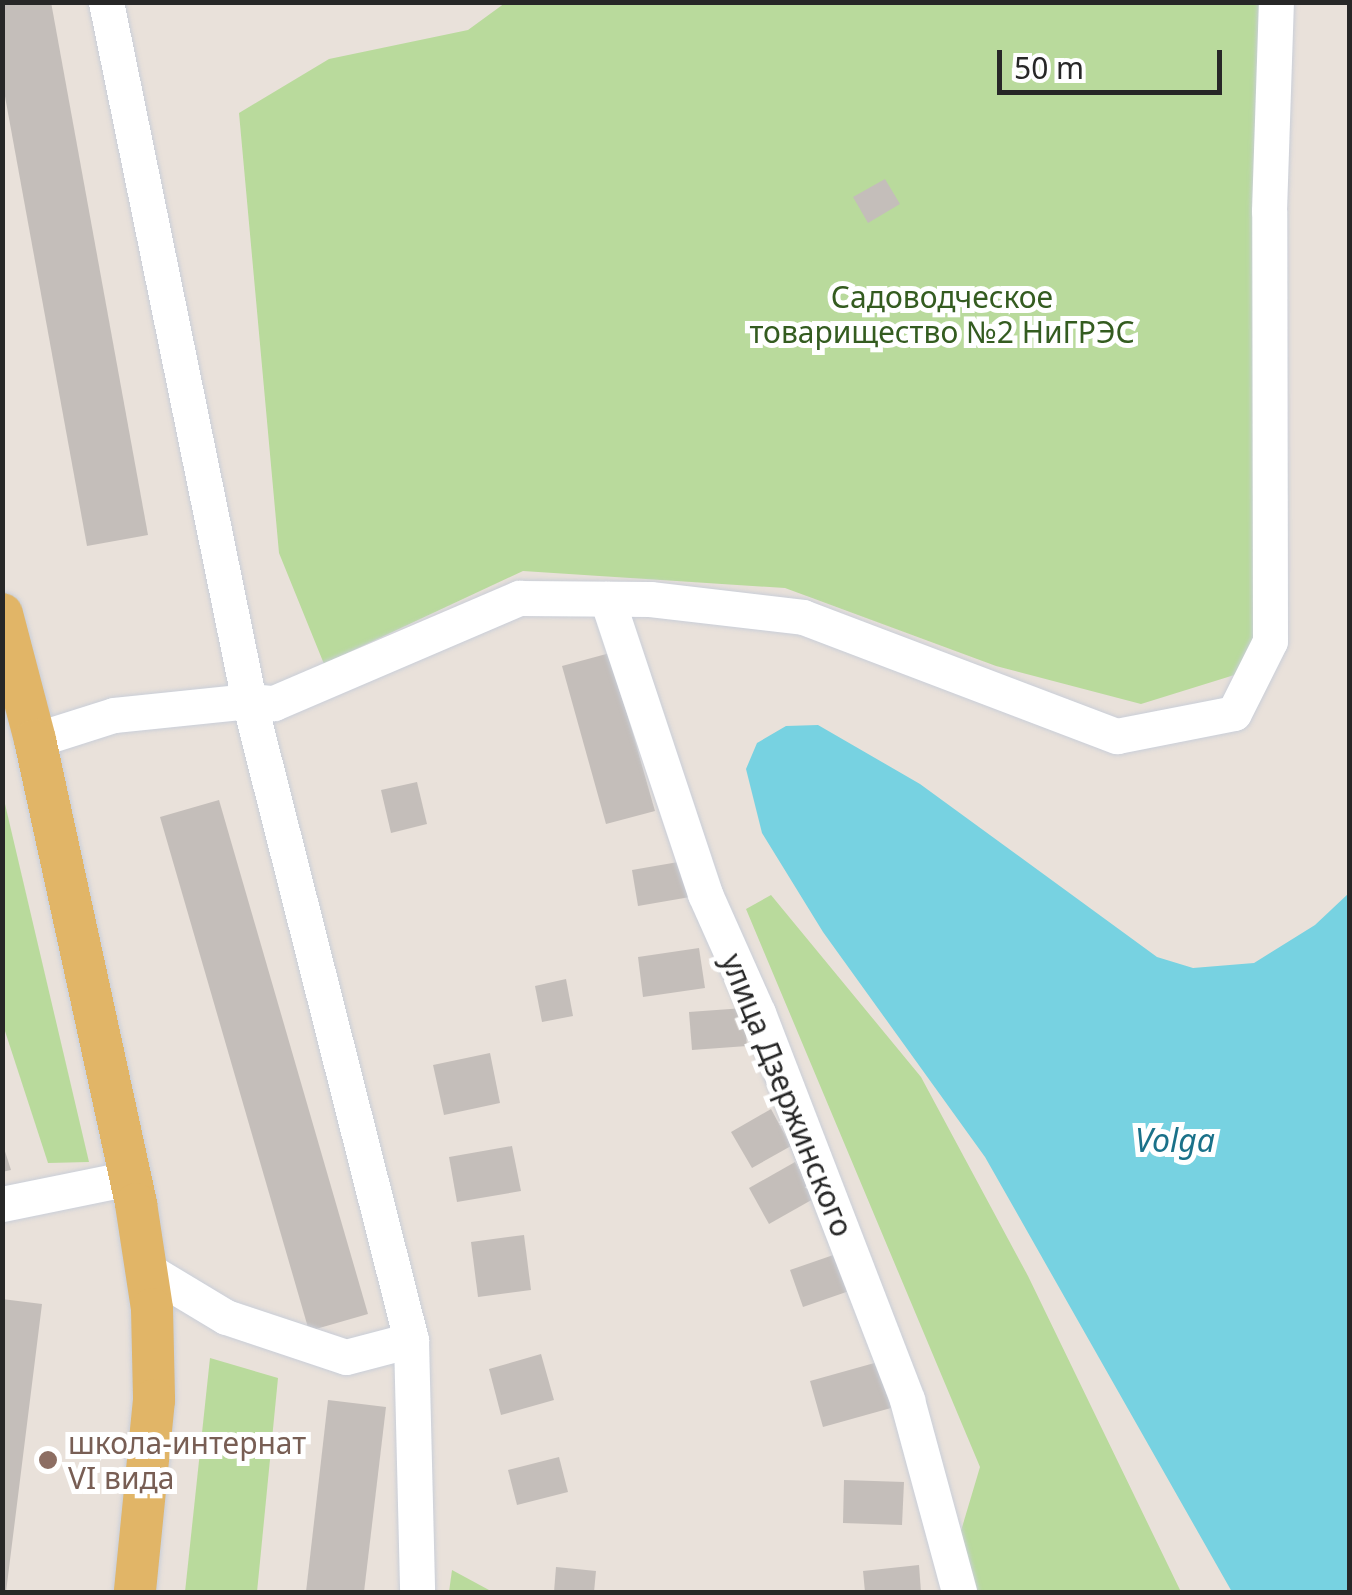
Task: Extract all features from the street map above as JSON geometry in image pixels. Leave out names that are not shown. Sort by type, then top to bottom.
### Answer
[{"type":"main road","points":[[2,614],[35,740],[130,1178],[152,1309],[154,1400],[135,1592]]},
{"type":"street","points":[[106,2],[249,701],[411,1340],[418,1576],[448,1592]]},
{"type":"street","points":[[35,740],[114,715],[249,701],[274,703],[519,598],[650,600],[803,617],[1117,736],[1234,713],[1270,641],[1269,211],[1276,2]]},
{"type":"street","name":"улица Дзержинского","points":[[607,599],[705,894],[758,1013],[907,1400],[959,1592]]},
{"type":"street","points":[[2,1204],[130,1178]]},
{"type":"street","points":[[146,1269],[226,1317],[346,1357],[411,1340]]},
{"type":"green space","name":"Садоводческое товарищество №2 НиГРЭС","points":[[505,3],[1266,3],[1260,641],[1244,672],[1141,704],[996,666],[785,588],[523,571],[324,664],[279,553],[239,113],[329,59],[468,30]]},
{"type":"green space","points":[[5,804],[89,1162],[48,1163],[3,1025]]},
{"type":"green space","points":[[771,895],[921,1077],[1028,1276],[1181,1592],[961,1592],[952,1561],[980,1467],[746,909]]},
{"type":"green space","points":[[210,1358],[278,1378],[257,1592],[185,1592]]},
{"type":"green space","points":[[452,1570],[489,1590],[489,1592],[449,1592]]},
{"type":"water","name":"Volga","points":[[818,725],[920,784],[1157,957],[1193,968],[1254,963],[1315,925],[1349,893],[1349,1592],[1232,1592],[985,1157],[823,932],[762,833],[746,769],[757,743],[786,726]]},
{"type":"building","points":[[2,2],[51,2],[148,535],[87,546],[2,80]]},
{"type":"building","points":[[885,179],[900,204],[868,223],[853,197]]},
{"type":"building","points":[[610,653],[655,811],[606,824],[562,666]]},
{"type":"building","points":[[417,782],[427,824],[391,833],[381,790]]},
{"type":"building","points":[[219,800],[368,1314],[309,1331],[160,817]]},
{"type":"building","points":[[684,861],[690,897],[638,906],[632,870]]},
{"type":"building","points":[[699,948],[705,988],[643,997],[638,957]]},
{"type":"building","points":[[566,979],[573,1016],[542,1022],[535,986]]},
{"type":"building","points":[[744,1008],[747,1046],[692,1050],[689,1012]]},
{"type":"building","points":[[490,1053],[500,1103],[444,1115],[433,1065]]},
{"type":"building","points":[[771,1109],[791,1146],[752,1168],[731,1132]]},
{"type":"building","points":[[2,1142],[11,1170],[2,1172]]},
{"type":"building","points":[[512,1146],[521,1191],[457,1202],[449,1157]]},
{"type":"building","points":[[795,1162],[815,1198],[769,1224],[749,1188]]},
{"type":"building","points":[[524,1235],[531,1290],[478,1297],[471,1242]]},
{"type":"building","points":[[842,1252],[855,1289],[803,1307],[790,1270]]},
{"type":"building","points":[[2,1299],[42,1304],[6,1592],[2,1592]]},
{"type":"building","points":[[541,1354],[554,1400],[501,1415],[489,1369]]},
{"type":"building","points":[[878,1362],[891,1408],[823,1427],[810,1381]]},
{"type":"building","points":[[328,1400],[386,1407],[364,1592],[306,1592]]},
{"type":"building","points":[[559,1457],[568,1492],[517,1505],[508,1470]]},
{"type":"building","points":[[844,1480],[904,1482],[902,1525],[843,1523]]},
{"type":"building","points":[[919,1565],[921,1592],[865,1592],[863,1571]]},
{"type":"building","points":[[556,1567],[596,1571],[594,1592],[554,1592]]},
{"type":"place","name":"школа-интернат VI вида","points":[[48,1460]]}]
